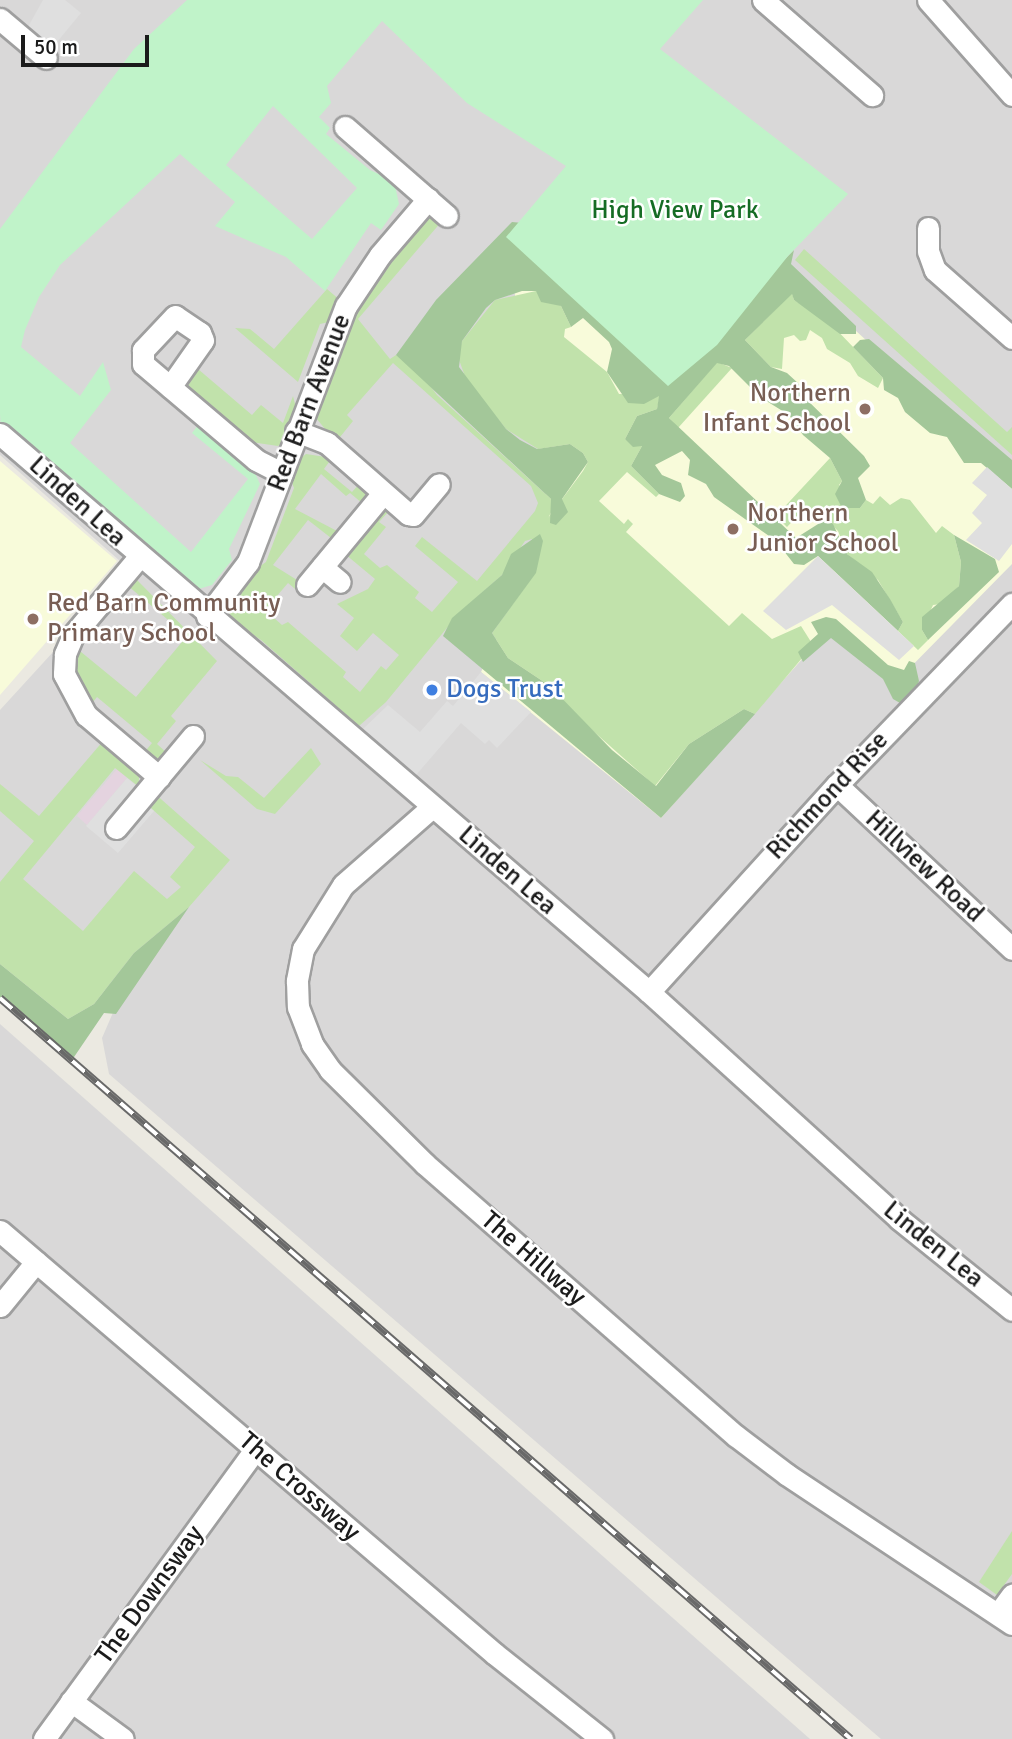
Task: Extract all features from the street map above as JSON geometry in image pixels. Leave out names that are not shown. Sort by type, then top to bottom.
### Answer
[{"type":"street","points":[[763,0],[872,95]]},
{"type":"street","points":[[928,0],[1012,95]]},
{"type":"street","points":[[0,19],[46,58]]},
{"type":"street","points":[[345,127],[447,216]]},
{"type":"street","name":"Red Barn Avenue","points":[[207,616],[248,562],[346,306],[380,256],[428,199]]},
{"type":"street","points":[[928,228],[928,251],[935,270],[1010,330]]},
{"type":"street","points":[[170,387],[256,460],[282,473]]},
{"type":"street","points":[[296,431],[327,443],[383,493],[414,515],[439,484]]},
{"type":"street","name":"Linden Lea","points":[[0,434],[207,616],[649,992],[899,1219],[1012,1310]]},
{"type":"street","points":[[307,585],[383,493]]},
{"type":"street","points":[[139,557],[73,635],[65,654],[64,674],[86,715],[159,777]]},
{"type":"street","points":[[322,567],[340,582]]},
{"type":"street","name":"Richmond Rise","points":[[649,992],[837,785],[1011,608]]},
{"type":"street","points":[[116,828],[193,736]]},
{"type":"street","name":"Hillview Road","points":[[837,785],[1012,948]]},
{"type":"street","name":"The Hillway","points":[[432,807],[343,885],[319,916],[303,949],[297,981],[298,1007],[303,1025],[324,1061],[425,1164],[736,1436],[786,1474],[1005,1619]]},
{"type":"street","name":"The Crossway","points":[[0,1231],[255,1450],[602,1739]]},
{"type":"street","points":[[0,1306],[36,1262]]},
{"type":"street","name":"The Downsway","points":[[44,1739],[255,1450]]},
{"type":"street","points":[[1005,1619],[1012,1595]]},
{"type":"street","points":[[71,1701],[123,1739]]},
{"type":"shaded area","points":[[0,0],[1012,0],[1012,1739],[881,1739],[109,1074],[102,1038],[118,1001],[0,904],[0,710],[129,569],[0,455]]},
{"type":"shaded area","points":[[43,0],[65,0],[81,13],[52,48],[28,27]]},
{"type":"shaded area","name":"Northern Junior School","points":[[506,237],[783,264],[1012,474],[1012,564],[892,686],[827,631],[661,818],[481,672],[550,523]]},
{"type":"shaded area","name":"Red Barn Community Primary School","points":[[0,461],[117,561],[0,695]]},
{"type":"shaded area","points":[[987,467],[1012,489],[1012,544],[999,561],[966,540],[982,523],[972,513],[987,495],[972,483]]},
{"type":"shaded area","points":[[818,556],[914,646],[899,660],[832,605],[786,630],[763,611]]},
{"type":"shaded area","points":[[481,672],[531,712],[497,748],[489,740],[485,744],[461,723],[416,775],[363,729],[388,705],[420,732],[447,701],[453,706]]},
{"type":"shaded area","points":[[117,769],[127,778],[87,825],[77,816]]},
{"type":"shaded area","points":[[127,778],[149,796],[144,802],[154,811],[118,853],[86,826]]},
{"type":"shaded area","points":[[0,1024],[810,1739],[0,1739]]},
{"type":"green space","name":"High View Park","points":[[187,0],[703,0],[660,49],[848,194],[788,256],[717,345],[668,386],[506,237],[566,166],[467,103],[382,21],[327,86],[331,103],[319,117],[330,128],[326,134],[370,170],[394,181],[399,204],[381,230],[371,223],[325,291],[286,257],[215,226],[235,202],[180,154],[60,265],[39,297],[25,330],[21,347],[80,396],[103,362],[111,390],[70,443],[191,552],[248,479],[192,433],[199,424],[254,471],[260,484],[229,549],[232,560],[212,585],[195,590],[141,550],[137,537],[91,498],[76,495],[1,429],[0,229],[134,49]],"holes":[[[273,106],[357,188],[312,239],[226,165]]]},
{"type":"green space","points":[[424,216],[442,221],[358,319],[390,359],[396,355],[418,370],[437,395],[551,499],[553,509],[548,518],[588,462],[583,453],[570,444],[538,449],[506,429],[466,379],[458,357],[462,341],[495,300],[536,291],[561,306],[571,327],[565,329],[564,337],[607,372],[619,394],[660,395],[657,409],[637,416],[625,439],[642,446],[631,466],[659,494],[656,497],[627,472],[599,501],[624,524],[628,519],[633,524],[626,532],[729,626],[742,613],[772,639],[801,626],[813,645],[755,714],[744,709],[689,744],[655,786],[565,706],[550,686],[508,658],[492,633],[536,572],[532,539],[525,541],[502,575],[460,612],[386,702],[359,726],[261,640],[229,619],[230,601],[250,573],[266,562],[294,488],[290,478],[296,462],[306,454],[332,458],[324,469],[352,492],[361,482],[366,496],[362,503],[350,493],[346,496],[321,474],[295,509],[337,531],[331,538],[308,520],[273,565],[313,590],[306,598],[288,583],[265,610],[282,625],[288,622],[346,672],[343,677],[360,692],[381,666],[386,670],[399,655],[373,633],[357,651],[340,636],[354,618],[337,604],[368,589],[375,579],[345,554],[383,508],[391,509],[379,522],[386,527],[364,554],[380,568],[387,565],[419,592],[415,598],[432,612],[458,582],[415,546],[422,537],[477,581],[535,511],[538,503],[531,486],[393,363],[347,415],[353,421],[336,442],[316,418],[315,411],[339,340],[369,283]]},
{"type":"green space","points":[[512,222],[523,223],[709,336],[794,250],[791,264],[856,326],[856,334],[840,334],[794,300],[792,294],[745,340],[771,367],[787,373],[799,384],[800,393],[864,456],[870,466],[858,478],[866,500],[860,508],[842,508],[835,494],[842,481],[830,458],[803,435],[789,415],[760,397],[729,366],[717,363],[669,418],[796,538],[826,519],[833,524],[847,554],[872,572],[890,599],[903,622],[898,631],[818,556],[804,565],[794,564],[776,541],[714,497],[706,484],[688,475],[690,460],[682,451],[655,465],[662,475],[681,483],[685,496],[680,502],[659,494],[631,466],[642,446],[633,447],[625,439],[637,416],[657,409],[659,396],[644,404],[628,403],[607,372],[612,349],[609,342],[583,318],[571,327],[561,306],[541,302],[536,291],[522,291],[495,300],[486,308],[462,341],[459,367],[506,429],[520,440],[537,449],[570,444],[583,453],[588,462],[562,499],[568,512],[556,525],[550,523],[551,499],[396,355],[436,300]]},
{"type":"green space","points":[[804,249],[1007,432],[1012,427],[1012,455],[795,260]]},
{"type":"green space","points":[[327,289],[341,301],[329,322],[320,324],[298,382],[235,328],[250,329],[274,349]]},
{"type":"green space","points":[[792,293],[794,300],[829,322],[883,378],[878,388],[858,376],[850,363],[827,349],[822,338],[810,330],[806,340],[800,341],[794,335],[784,338],[782,369],[771,367],[745,340]]},
{"type":"green space","points":[[869,339],[1012,460],[1012,489],[981,463],[964,463],[947,437],[930,433],[905,412],[898,398],[884,390],[883,378],[853,347],[860,340]]},
{"type":"green space","points":[[717,362],[732,368],[678,428],[669,418]]},
{"type":"green space","points":[[198,369],[252,415],[261,405],[283,423],[293,396],[296,408],[284,442],[278,446],[251,442],[188,386]]},
{"type":"green space","points":[[830,458],[842,481],[839,485],[860,508],[866,500],[873,504],[880,496],[890,505],[901,498],[910,500],[936,533],[942,526],[954,535],[961,562],[959,586],[941,604],[933,605],[922,630],[928,640],[918,650],[898,631],[903,622],[878,580],[847,554],[838,531],[826,519],[822,521],[807,506],[787,527],[776,516]]},
{"type":"green space","points":[[540,534],[543,541],[536,573],[492,633],[508,658],[550,686],[612,750],[656,786],[689,744],[744,709],[755,714],[661,818],[443,636],[452,618],[502,575],[511,554]]},
{"type":"green space","points":[[954,535],[995,559],[999,572],[928,640],[922,630],[922,617],[959,586],[961,562]]},
{"type":"green space","points":[[137,580],[217,661],[171,716],[176,721],[157,744],[168,754],[160,759],[143,754],[152,743],[97,697],[88,708],[73,685],[75,647],[136,697],[187,636],[127,585]]},
{"type":"green space","points":[[826,617],[836,619],[888,665],[904,670],[909,661],[915,663],[919,681],[914,695],[900,703],[893,699],[883,679],[831,638],[803,662],[798,652],[818,634],[811,622]]},
{"type":"green space","points":[[104,740],[139,771],[139,787],[115,768],[23,879],[83,931],[134,871],[167,899],[181,887],[170,877],[195,847],[144,802],[153,792],[230,860],[189,907],[134,953],[94,1004],[68,1019],[0,964],[0,882],[34,841],[0,811],[0,784],[39,816]]},
{"type":"green space","points":[[311,748],[321,764],[275,814],[257,809],[200,760],[226,776],[238,777],[264,798]]},
{"type":"green space","points":[[189,907],[116,1014],[104,1013],[72,1060],[0,997],[0,964],[68,1019],[94,1004],[134,953]]},
{"type":"green space","points":[[1012,1531],[1012,1574],[997,1595],[979,1582]]},
{"type":"railway","points":[[0,998],[851,1739]]},
{"type":"place","name":"Northern Infant School","points":[[865,409]]},
{"type":"place","name":"Northern Junior School","points":[[733,529]]},
{"type":"place","name":"Red Barn Community Primary School","points":[[33,619]]},
{"type":"place","name":"Dogs Trust","points":[[432,690]]}]
